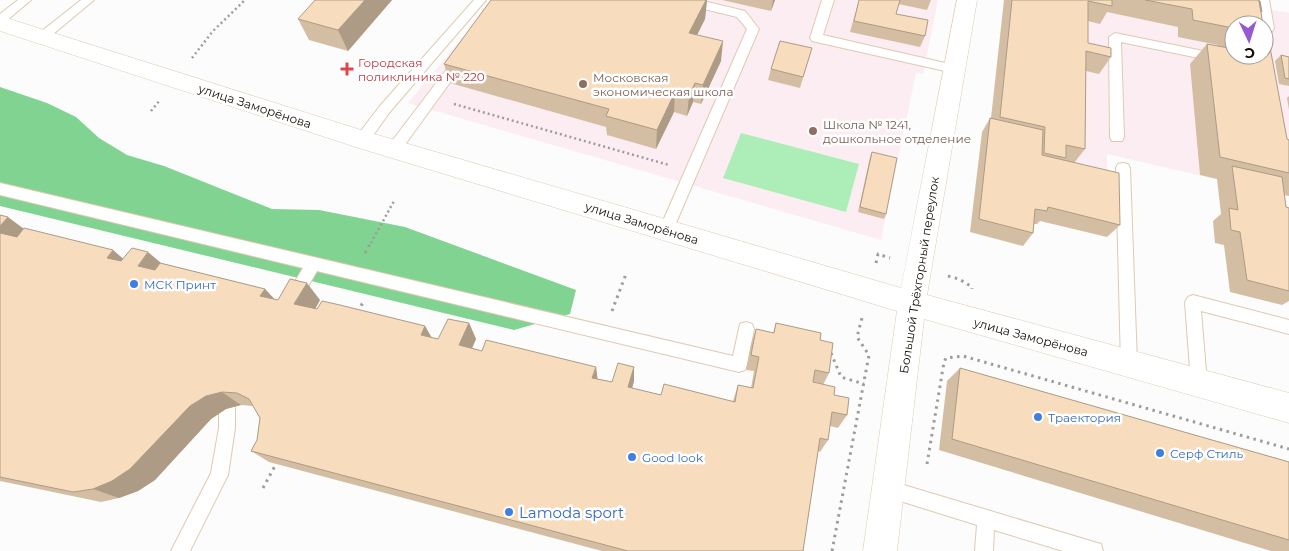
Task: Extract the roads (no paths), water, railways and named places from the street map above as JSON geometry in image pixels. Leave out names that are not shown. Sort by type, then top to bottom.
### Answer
[{"type":"street","name":"Большой Трёхгорный переулок","points":[[880,551],[912,303],[967,0]]},
{"type":"street","name":"улица Заморёнова","points":[[0,22],[394,150],[912,303],[1289,408]]},
{"type":"lane","points":[[0,22],[25,0]]},
{"type":"lane","points":[[42,37],[88,0]]},
{"type":"lane","points":[[362,140],[384,110],[480,0]]},
{"type":"lane","points":[[666,230],[753,29],[741,14],[684,0]]},
{"type":"lane","points":[[828,0],[816,38],[954,69]]},
{"type":"lane","points":[[1263,0],[1266,15]]},
{"type":"lane","points":[[1116,137],[1115,37],[1219,58]]},
{"type":"lane","points":[[394,150],[465,52]]},
{"type":"lane","points":[[1123,168],[1129,364]]},
{"type":"lane","points":[[0,189],[739,365],[746,329]]},
{"type":"lane","points":[[284,314],[314,263]]},
{"type":"lane","points":[[1199,383],[1193,302],[1289,326]]},
{"type":"lane","points":[[180,551],[219,475],[227,428],[227,408]]},
{"type":"lane","points":[[887,488],[1094,551]]},
{"type":"lane","points":[[984,551],[986,518]]},
{"type":"place","name":"Городская поликлиника № 220","points":[[347,69]]},
{"type":"place","name":"Московская экономическая школа","points":[[583,84]]},
{"type":"place","name":"Школа № 1241, дошкольное отделение","points":[[813,131]]},
{"type":"place","name":"МСК Принт","points":[[134,284]]},
{"type":"place","name":"Траектория","points":[[1038,417]]},
{"type":"place","name":"Серф Стиль","points":[[1160,453]]},
{"type":"place","name":"Good look","points":[[632,457]]},
{"type":"place","name":"Lamoda sport","points":[[509,512]]}]
